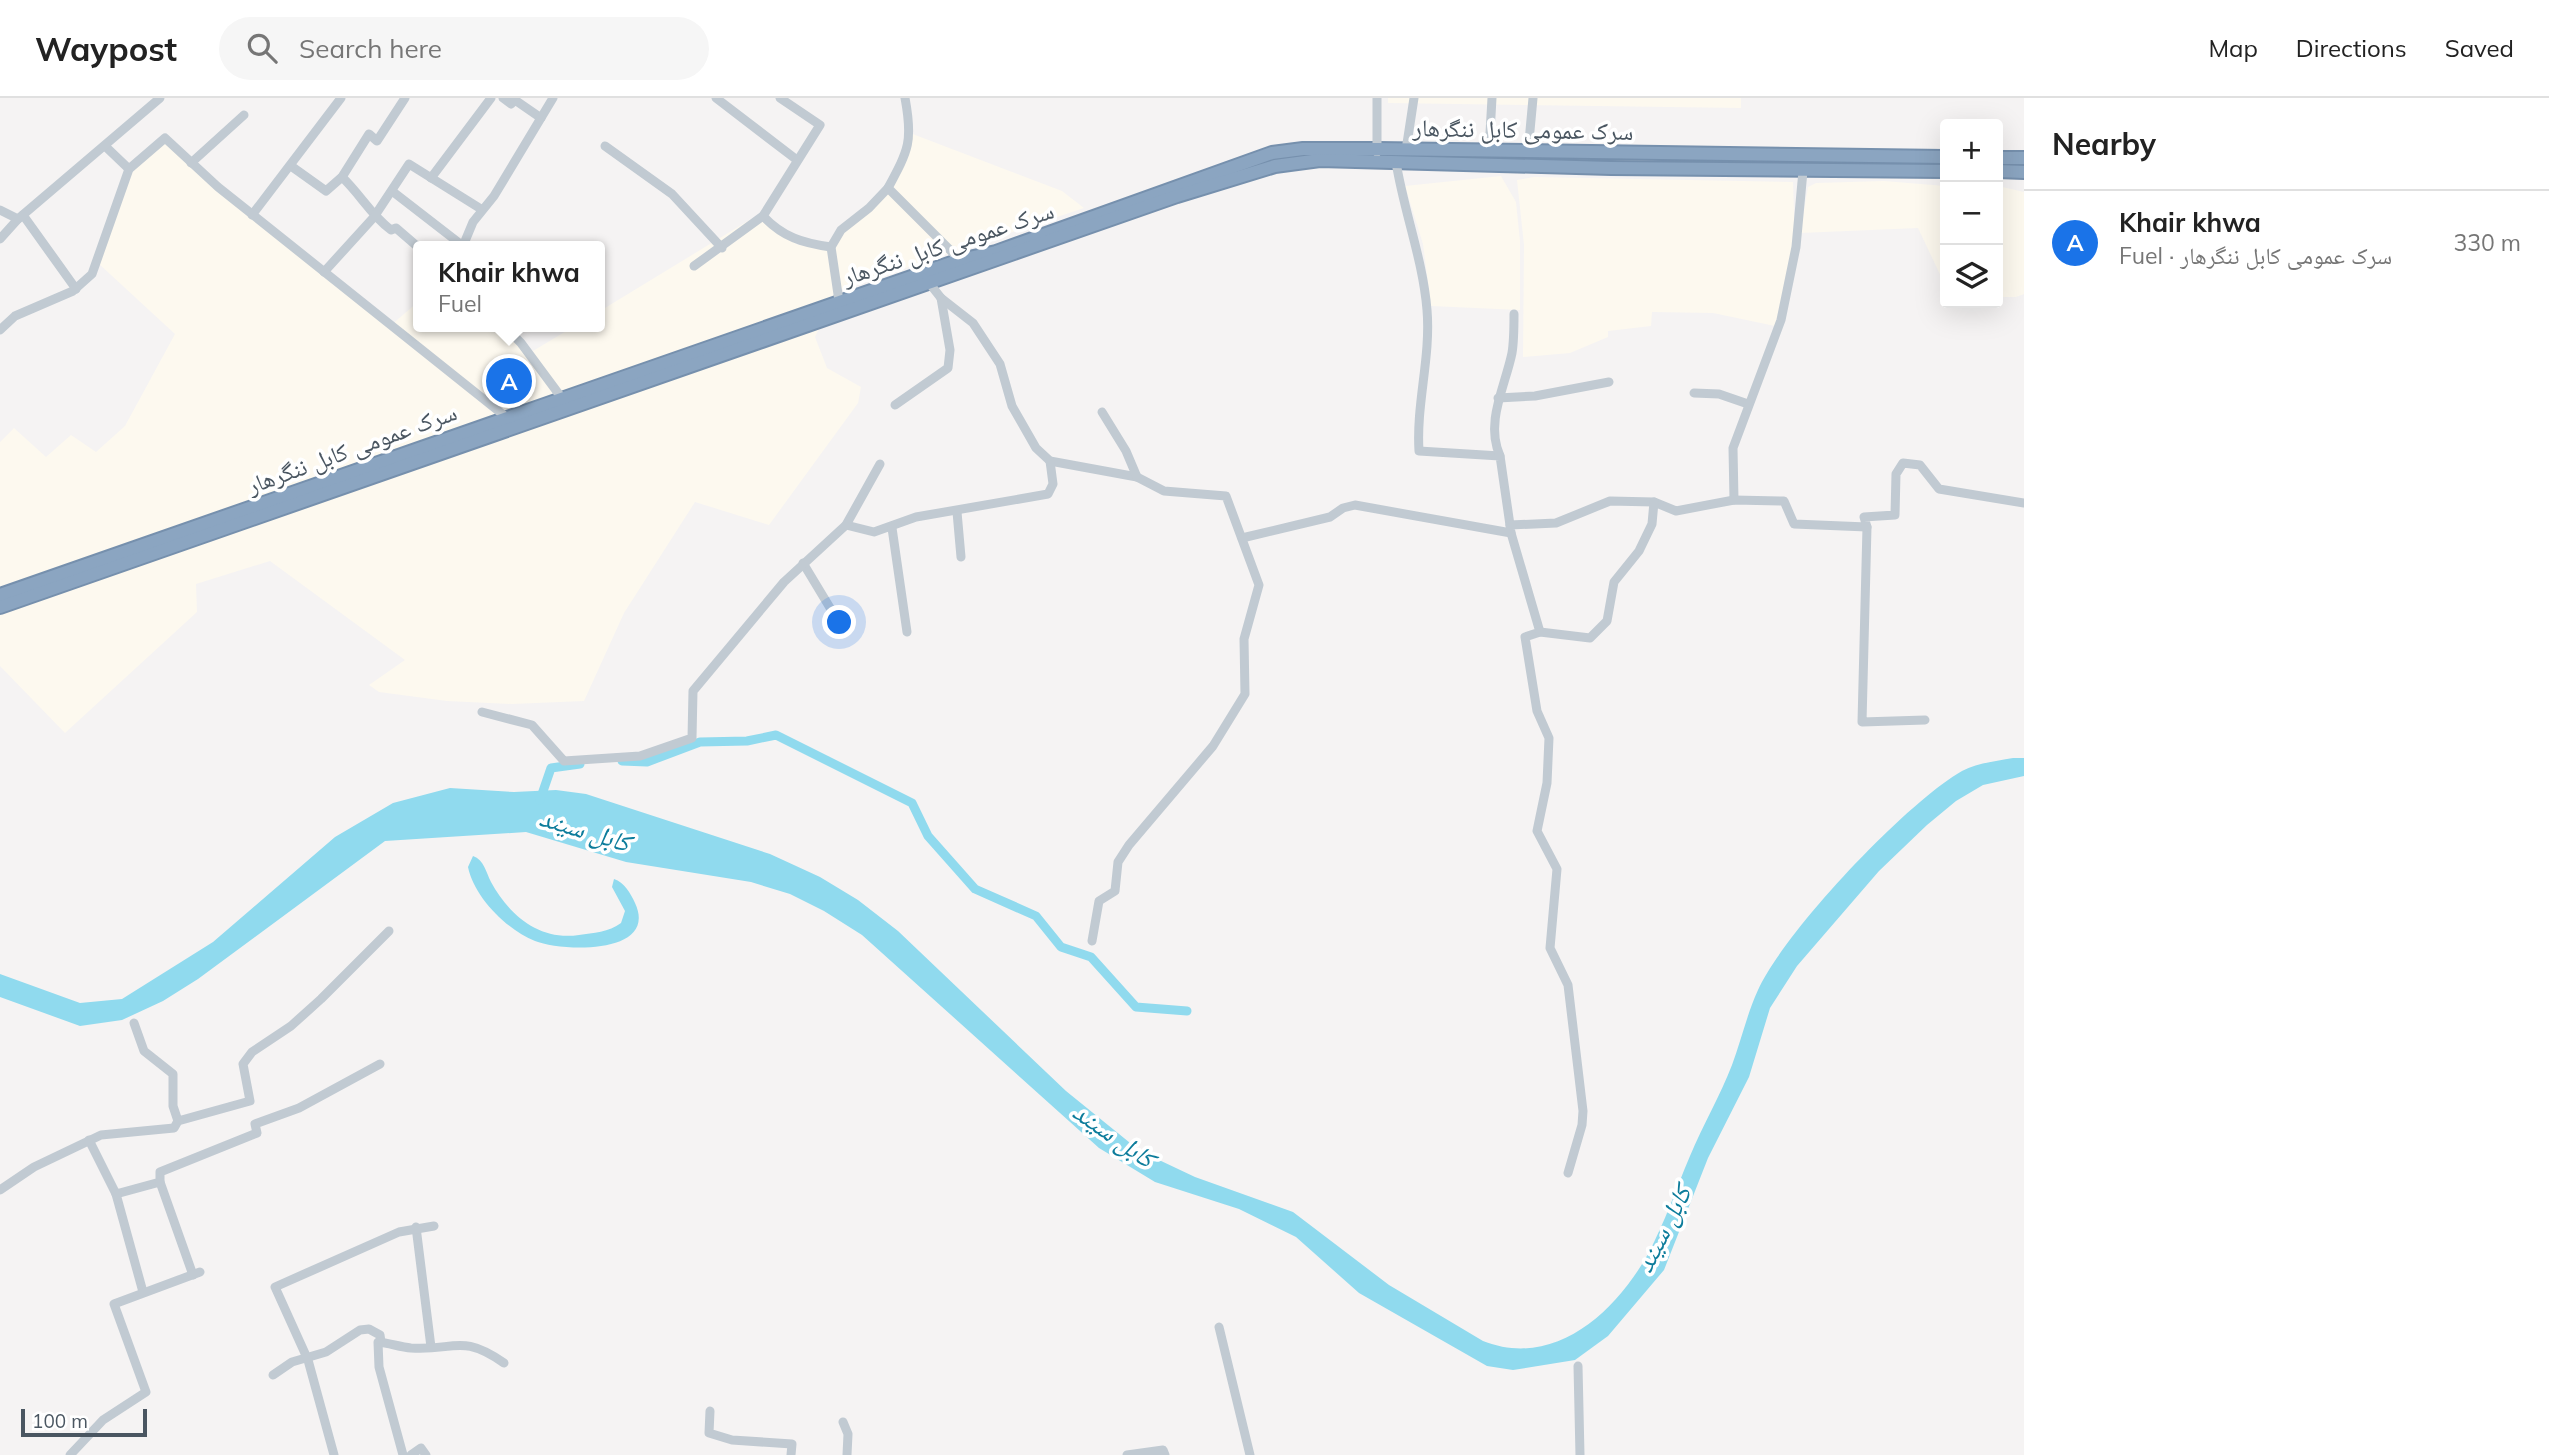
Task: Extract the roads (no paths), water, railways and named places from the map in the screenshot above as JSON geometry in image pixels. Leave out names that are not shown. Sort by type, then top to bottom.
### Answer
[{"type":"highway","name":"سرک عمومی کابل ننگرهار","points":[[0,595],[506,416],[960,260],[996,252],[1272,153],[1303,149],[1377,155],[1396,162],[1803,171],[1940,171]]},
{"type":"highway","name":"سرک عمومی کابل ننگرهار","points":[[0,607],[1177,196],[1275,166],[1406,150],[1940,157]]},
{"type":"highway","points":[[2003,158],[2024,158]]},
{"type":"highway","points":[[2003,171],[2024,172]]},
{"type":"street","points":[[0,239],[20,217],[160,98]]},
{"type":"street","points":[[252,215],[341,98]]},
{"type":"street","points":[[291,166],[327,191],[342,177],[369,134],[377,141],[405,98]]},
{"type":"street","points":[[431,178],[491,98]]},
{"type":"street","points":[[503,98],[512,104],[515,100],[541,118]]},
{"type":"street","points":[[465,241],[481,209],[494,196],[553,98]]},
{"type":"street","points":[[716,98],[797,160]]},
{"type":"street","points":[[694,266],[763,216],[820,125],[780,98]]},
{"type":"street","points":[[839,301],[831,247],[841,230],[869,208],[888,188],[902,163],[912,132],[905,98]]},
{"type":"street","points":[[1377,98],[1377,155]]},
{"type":"street","points":[[1406,150],[1414,98]]},
{"type":"street","points":[[1489,152],[1492,98]]},
{"type":"street","points":[[1528,152],[1533,98]]},
{"type":"street","points":[[191,163],[244,115]]},
{"type":"street","points":[[0,330],[15,316],[76,289],[92,274],[129,169],[165,138],[252,215],[506,416]]},
{"type":"street","points":[[105,146],[129,169]]},
{"type":"street","points":[[605,146],[673,194],[723,247]]},
{"type":"street","points":[[1396,162],[1405,212],[1421,265],[1427,312],[1419,451],[1500,456]]},
{"type":"street","points":[[324,272],[374,217],[409,164],[481,209]]},
{"type":"street","points":[[1734,500],[1733,448],[1748,404],[1762,378],[1781,320],[1796,247],[1803,171]]},
{"type":"street","points":[[342,177],[357,190],[374,217],[391,230],[396,228],[413,243]]},
{"type":"street","points":[[888,188],[960,260]]},
{"type":"street","points":[[392,191],[457,241]]},
{"type":"street","points":[[0,210],[20,217],[76,289]]},
{"type":"street","points":[[763,216],[773,227],[798,242],[831,247]]},
{"type":"street","points":[[930,284],[941,298],[973,323],[1000,364],[1012,406],[1036,447],[1050,461],[1137,477],[1164,491],[1226,496],[1259,584],[1244,639],[1245,694],[1213,746],[1118,862],[1115,891],[1099,901],[1092,941]]},
{"type":"street","points":[[895,405],[948,368],[950,350],[941,298]]},
{"type":"street","points":[[1514,314],[1512,353],[1498,398],[1494,442],[1500,456],[1511,529],[1540,632]]},
{"type":"street","points":[[510,332],[522,343],[561,397]]},
{"type":"street","points":[[1498,398],[1535,396],[1609,383]]},
{"type":"street","points":[[1694,393],[1719,394],[1748,404]]},
{"type":"street","points":[[1102,412],[1126,451],[1137,477]]},
{"type":"street","points":[[846,526],[873,533],[916,517],[957,512],[1048,494],[1053,484],[1050,461]]},
{"type":"street","points":[[1925,720],[1862,722],[1867,527],[1864,517],[1895,515],[1896,474],[1903,463],[1920,465],[1939,489],[2024,503]]},
{"type":"street","points":[[482,712],[532,725],[564,761],[640,755],[692,738],[693,691],[803,563],[846,526],[880,464]]},
{"type":"street","points":[[1242,538],[1330,517],[1343,508],[1355,505],[1511,529],[1556,523],[1610,501],[1654,502],[1676,511],[1734,500],[1784,501],[1794,524],[1867,527]]},
{"type":"street","points":[[1568,1173],[1582,1125],[1583,1111],[1568,985],[1550,948],[1557,870],[1537,831],[1547,783],[1549,738],[1536,711],[1525,637],[1540,632],[1590,638],[1607,621],[1614,582],[1639,551],[1652,524],[1654,502]]},
{"type":"street","points":[[957,512],[961,557]]},
{"type":"street","points":[[892,528],[907,632]]},
{"type":"street","points":[[803,563],[841,626]]},
{"type":"street","points":[[0,1190],[34,1167],[101,1135],[174,1128],[178,1121],[250,1101],[243,1064],[252,1052],[291,1026],[389,932]]},
{"type":"street","points":[[134,1023],[144,1051],[173,1074],[173,1106],[178,1121]]},
{"type":"street","points":[[70,1455],[103,1420],[146,1392],[114,1304],[197,1273],[160,1182],[160,1172],[257,1133],[256,1124],[299,1108],[380,1064]]},
{"type":"street","points":[[89,1140],[116,1194],[143,1292]]},
{"type":"street","points":[[116,1194],[160,1182]]},
{"type":"street","points":[[334,1455],[308,1360],[276,1290],[277,1284],[399,1232],[434,1226]]},
{"type":"street","points":[[416,1227],[431,1346]]},
{"type":"street","points":[[1219,1327],[1250,1455]]},
{"type":"street","points":[[273,1375],[292,1362],[308,1360],[359,1330],[375,1332],[381,1342],[410,1348],[465,1343],[483,1348],[504,1363]]},
{"type":"street","points":[[381,1342],[377,1344],[379,1367],[403,1455]]},
{"type":"street","points":[[1578,1366],[1580,1455]]},
{"type":"street","points":[[710,1411],[707,1427],[709,1433],[732,1440],[792,1444],[791,1455]]},
{"type":"street","points":[[843,1422],[848,1434],[847,1455]]},
{"type":"street","points":[[411,1455],[421,1448],[426,1455]]},
{"type":"street","points":[[1127,1455],[1163,1450],[1165,1455]]},
{"type":"water","name":"کابل سيند","points":[[2024,758],[2024,776],[1983,785],[1956,801],[1927,825],[1879,871],[1797,966],[1770,1008],[1749,1077],[1708,1158],[1664,1270],[1608,1336],[1575,1360],[1513,1370],[1487,1366],[1359,1293],[1296,1237],[1239,1209],[1155,1182],[1099,1148],[862,935],[790,894],[751,882],[626,862],[526,832],[385,841],[198,979],[163,1001],[122,1020],[80,1026],[0,997],[0,974],[80,1003],[122,999],[213,942],[335,837],[393,803],[450,788],[514,792],[556,790],[586,794],[770,854],[820,877],[858,900],[898,931],[1066,1091],[1140,1151],[1195,1177],[1293,1212],[1389,1285],[1483,1341],[1509,1348],[1534,1348],[1558,1341],[1580,1330],[1600,1315],[1634,1276],[1648,1254],[1727,1077],[1758,990],[1793,935],[1849,870],[1910,810],[1938,787],[1968,768]]},
{"type":"water","points":[[473,856],[482,863],[498,894],[507,905],[516,915],[538,930],[564,936],[579,935],[606,930],[621,923],[625,911],[612,887],[614,879],[624,886],[631,896],[639,920],[633,932],[621,941],[604,946],[565,947],[535,941],[503,921],[484,901],[468,867]]},
{"type":"waterway","points":[[622,761],[647,762],[700,742],[747,741],[776,735],[912,803],[928,836],[975,889],[1036,916],[1061,947],[1091,957],[1136,1007],[1187,1011]]},
{"type":"waterway","name":"کابل سيند","points":[[540,800],[551,768],[580,764]]},
{"type":"place","name":"Khair khwa","points":[[509,381]]}]
